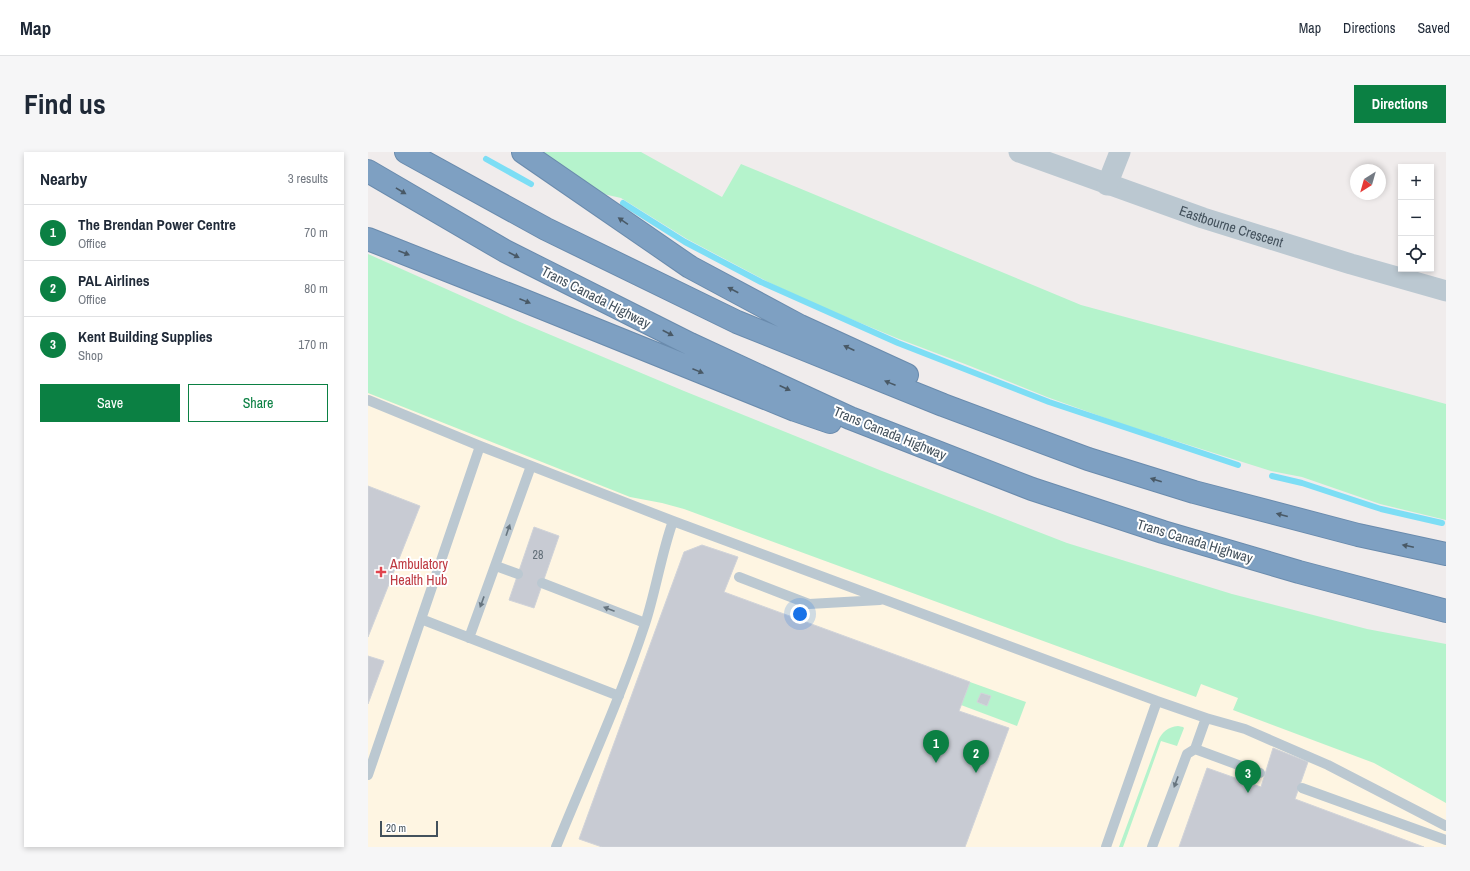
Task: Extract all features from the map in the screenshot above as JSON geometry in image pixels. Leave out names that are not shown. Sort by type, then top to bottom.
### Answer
[{"type":"highway","points":[[406,152],[546,229],[737,322],[943,405],[1088,459],[1194,492],[1336,529],[1446,554]]},
{"type":"highway","points":[[524,152],[690,267],[800,326],[1088,459]]},
{"type":"highway","name":"Trans Canada Highway","points":[[368,171],[505,251],[690,344],[850,418],[1032,489],[1163,532],[1292,570],[1446,610]]},
{"type":"highway","points":[[368,239],[795,410],[1032,489]]},
{"type":"street","name":"Eastbourne Crescent","points":[[1019,152],[1107,185],[1203,218],[1351,264],[1446,290]]},
{"type":"street","points":[[1107,185],[1120,152]]},
{"type":"lane","points":[[368,400],[530,466],[673,521],[1157,701],[1244,729],[1328,765],[1446,826]]},
{"type":"lane","points":[[368,775],[480,446]]},
{"type":"lane","points":[[469,638],[496,566],[530,466]]},
{"type":"lane","points":[[556,847],[618,696],[645,623],[664,545],[673,521]]},
{"type":"lane","points":[[496,566],[518,574]]},
{"type":"lane","points":[[739,577],[809,604],[884,600]]},
{"type":"lane","points":[[542,583],[645,623]]},
{"type":"lane","points":[[421,619],[618,696]]},
{"type":"lane","points":[[1106,847],[1157,701]]},
{"type":"lane","points":[[1152,847],[1187,754],[1195,749],[1206,718]]},
{"type":"lane","points":[[1195,749],[1260,772]]},
{"type":"lane","points":[[1302,788],[1446,840]]},
{"type":"shaded area","points":[[368,342],[1201,675],[1446,794],[1446,847],[368,847]]},
{"type":"green space","points":[[543,152],[641,152],[722,197],[741,164],[1081,305],[1446,404],[1446,520],[1380,504],[1302,477],[1271,471],[1122,424],[1047,397],[899,339],[817,305],[772,284],[687,239],[621,198],[599,193]]},
{"type":"green space","points":[[368,254],[520,322],[684,391],[882,471],[1067,543],[1232,594],[1367,629],[1446,644],[1446,803],[1374,763],[1233,710],[1238,698],[1201,684],[1196,697],[684,509],[630,497],[368,393]]},
{"type":"green space","points":[[970,682],[1026,702],[1017,726],[961,705]],"holes":[[[981,693],[991,696],[987,706],[977,702]]]},
{"type":"green space","points":[[1178,726],[1184,728],[1177,746],[1161,741],[1123,847],[1119,847],[1158,741],[1166,730]]},
{"type":"building","name":"Ambulatory Health Hub","points":[[368,486],[420,506],[368,637]]},
{"type":"building","points":[[534,527],[559,536],[534,608],[509,600]]},
{"type":"building","points":[[702,545],[738,557],[724,592],[970,682],[959,711],[1009,728],[965,847],[602,847],[579,839],[684,552]]},
{"type":"building","points":[[368,656],[384,661],[368,704]]},
{"type":"building","points":[[981,693],[991,696],[987,706],[977,702]]},
{"type":"building","points":[[1273,748],[1308,762],[1295,799],[1424,847],[1179,847],[1207,768],[1261,787]]},
{"type":"waterway","points":[[486,159],[531,184]]},
{"type":"waterway","points":[[623,203],[685,242],[761,282],[898,343],[1049,402],[1238,465]]},
{"type":"waterway","points":[[1272,476],[1302,483],[1381,509],[1442,523]]},
{"type":"place","name":"Ambulatory Health Hub","points":[[381,572]]},
{"type":"place","name":"The Brendan Power Centre","points":[[936,763]]},
{"type":"place","name":"PAL Airlines","points":[[976,773]]},
{"type":"place","name":"Kent Building Supplies","points":[[1248,793]]}]
